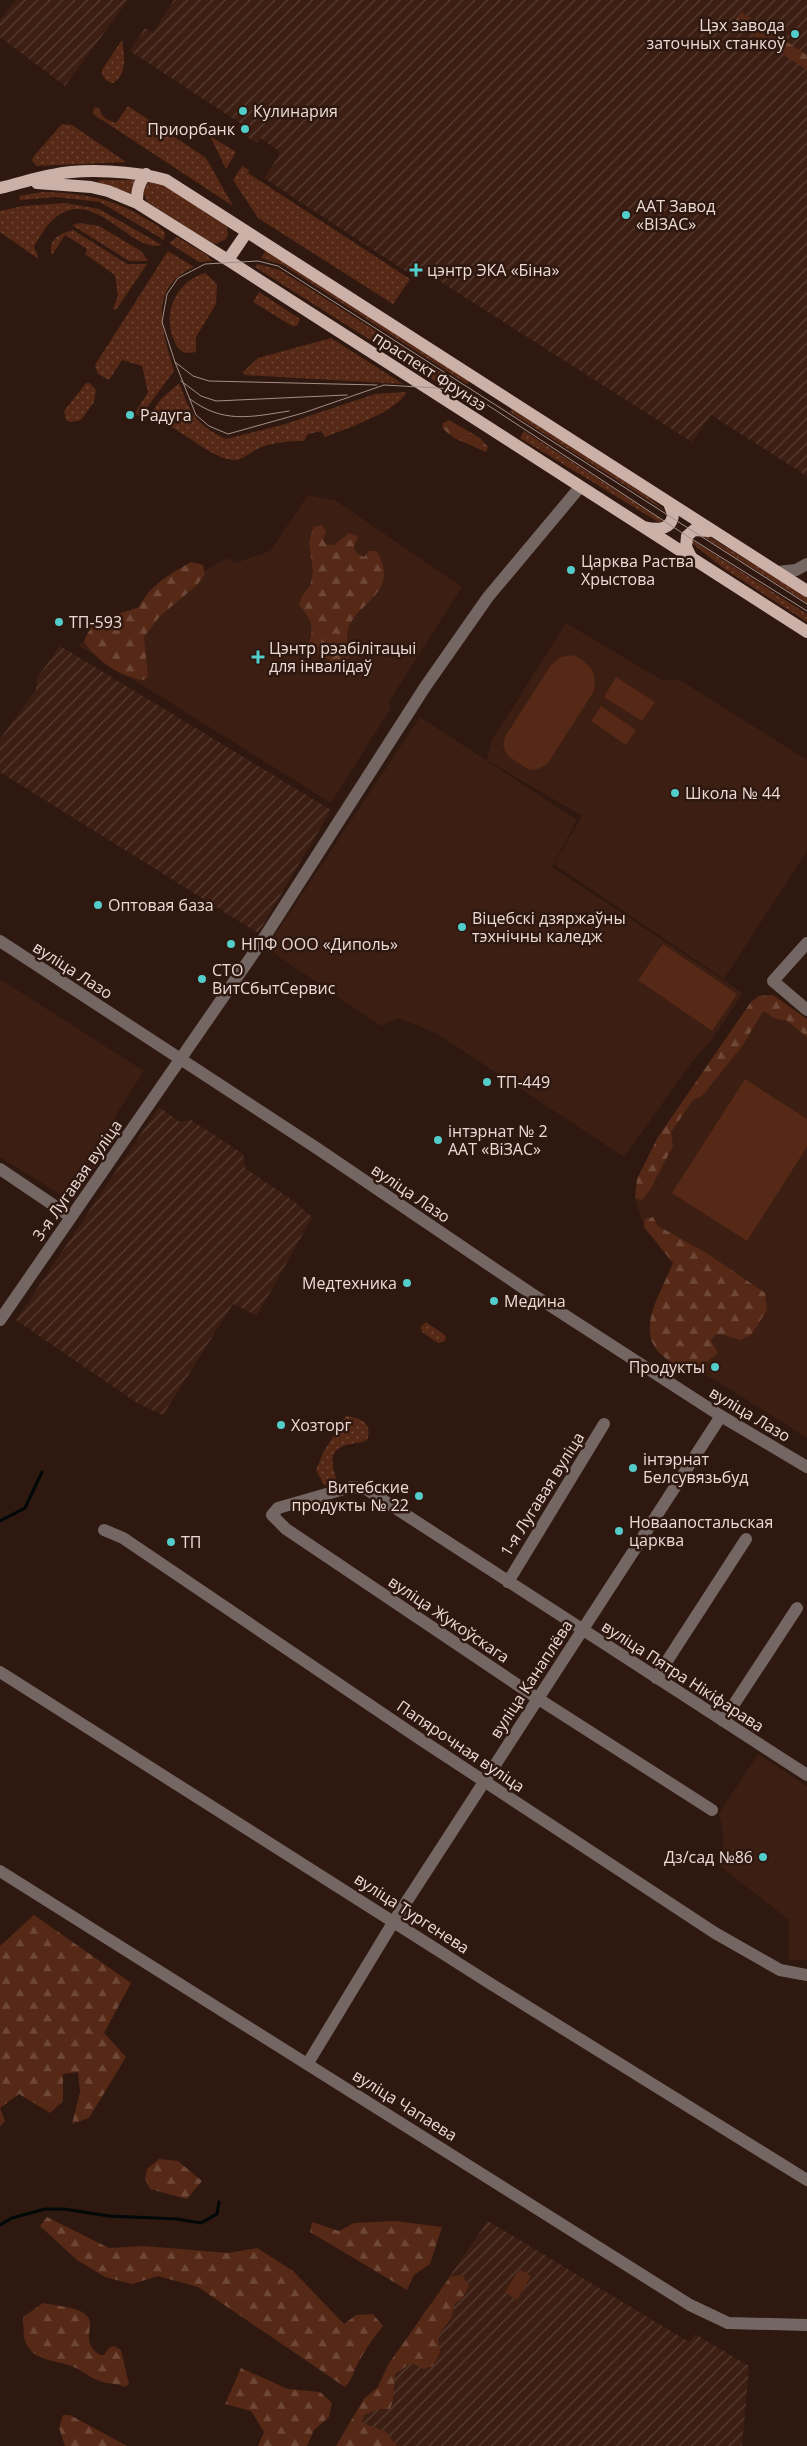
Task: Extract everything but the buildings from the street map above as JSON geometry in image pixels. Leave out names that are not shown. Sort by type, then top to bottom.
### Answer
[{"type":"main road","name":"праспект Фрунзэ","points":[[0,188],[53,174],[95,172],[146,174],[166,180],[807,590]]},
{"type":"main road","points":[[137,204],[137,192],[140,182],[146,174]]},
{"type":"main road","name":"праспект Фрунзэ","points":[[20,184],[91,187],[137,204],[228,260],[807,632]]},
{"type":"main road","points":[[228,260],[247,232]]},
{"type":"main road","points":[[642,527],[662,529],[670,524],[673,514],[669,503]]},
{"type":"main road","points":[[693,560],[686,547],[689,533],[694,530],[714,532]]},
{"type":"street","name":"3-я Лугавая вуліца","points":[[0,1320],[262,941],[425,687],[488,597],[580,487]]},
{"type":"street","points":[[778,572],[796,570],[807,564]]},
{"type":"street","name":"вуліца Лазо","points":[[0,942],[318,1149],[528,1292],[721,1416],[807,1467]]},
{"type":"street","points":[[807,943],[772,981],[807,1010]]},
{"type":"street","points":[[0,1169],[71,1217]]},
{"type":"street","name":"вуліца Канаплёва","points":[[308,2063],[394,1922],[721,1416]]},
{"type":"street","name":"1-я Лугавая вуліца","points":[[508,1582],[604,1424]]},
{"type":"street","name":"вуліца Пятра Нікіфарава","points":[[272,1515],[278,1508],[351,1486],[366,1489],[807,1775]]},
{"type":"street","name":"вуліца Жукоўскага","points":[[272,1515],[286,1529],[537,1698],[712,1810]]},
{"type":"street","name":"Папярочная вуліца","points":[[104,1530],[123,1538],[484,1782],[758,1959],[780,1970],[807,1975]]},
{"type":"street","points":[[656,1678],[746,1539]]},
{"type":"street","points":[[723,1721],[797,1608]]},
{"type":"street","name":"вуліца Тургенева","points":[[0,1672],[733,2136],[807,2180]]},
{"type":"street","name":"вуліца Чапаева","points":[[0,1871],[690,2305],[734,2324],[807,2325]]},
{"type":"shaded area","points":[[16,0],[128,0],[65,86],[0,37],[0,20]]},
{"type":"shaded area","points":[[174,0],[807,0],[807,476],[711,415],[692,442],[419,268],[413,276],[264,178],[279,156],[278,150],[260,138],[257,143],[239,132],[243,125],[130,51],[145,28],[153,33]]},
{"type":"shaded area","name":"Цэнтр рэабілітацыі для інвалідаў","points":[[308,495],[335,500],[462,587],[389,702],[391,708],[331,803],[78,645],[227,558],[235,563],[270,551]]},
{"type":"shaded area","name":"Школа № 44","points":[[566,623],[662,680],[680,680],[807,760],[807,851],[724,979],[554,864],[582,816],[487,760],[492,740]]},
{"type":"shaded area","points":[[60,646],[331,810],[258,933],[0,772],[0,739],[36,690],[37,678]]},
{"type":"shaded area","name":"Віцебскі дзяржаўны тэхнічны каледж","points":[[420,717],[577,820],[552,867],[743,993],[712,1039],[692,1062],[624,1157],[436,1033],[398,1018],[381,1026],[266,948]]},
{"type":"shaded area","points":[[0,979],[144,1071],[116,1115],[105,1143],[109,1146],[84,1184],[72,1191],[68,1197],[64,1197],[0,1157]]},
{"type":"shaded area","points":[[773,995],[807,1019],[807,1438],[717,1381],[679,1364],[651,1343],[650,1317],[673,1263],[644,1227],[635,1198],[637,1179],[658,1137],[751,1002],[759,996]]},
{"type":"shaded area","points":[[159,1107],[180,1122],[191,1120],[243,1154],[245,1168],[292,1200],[312,1217],[257,1316],[233,1304],[163,1415],[137,1403],[16,1320]]},
{"type":"shaded area","name":"Дз/сад №86","points":[[758,1754],[807,1786],[807,1960],[789,1960],[789,1920],[716,1863],[723,1851],[723,1833],[719,1813]]},
{"type":"shaded area","points":[[488,2221],[689,2342],[695,2334],[749,2366],[742,2446],[336,2446],[364,2399],[378,2387],[388,2365]]},
{"type":"green space","points":[[741,12],[807,55],[807,70],[734,23]]},
{"type":"green space","points":[[122,40],[123,69],[121,75],[113,83],[105,79],[102,70]]},
{"type":"green space","points":[[128,106],[206,158],[233,206],[93,114],[94,107],[100,109],[104,117],[116,123]]},
{"type":"green space","points":[[62,124],[72,125],[126,162],[36,166],[32,160],[34,156]]},
{"type":"green space","points":[[210,136],[236,152],[226,169]]},
{"type":"green space","points":[[242,166],[249,170],[248,173],[410,279],[393,304],[258,218],[233,180]]},
{"type":"green space","points":[[98,180],[136,180],[132,194],[98,182]]},
{"type":"green space","points":[[152,181],[159,182],[227,226],[228,234],[226,239],[216,244],[209,241],[147,202],[143,190]]},
{"type":"green space","points":[[43,192],[84,195],[109,201],[134,212],[159,227],[165,233],[164,240],[100,202],[56,197],[20,200],[19,196]]},
{"type":"green space","points":[[65,203],[99,209],[162,245],[148,245],[102,217],[85,210],[68,210],[51,222],[34,247],[37,258],[0,232],[0,211],[23,206]]},
{"type":"green space","points":[[80,223],[99,226],[141,251],[148,261],[129,261],[72,225]]},
{"type":"green space","points":[[73,230],[127,264],[147,264],[116,310],[113,309],[118,296],[115,275],[85,254],[87,249],[65,235],[52,255],[51,245],[53,241],[59,235]]},
{"type":"green space","points":[[177,237],[207,255],[212,261],[199,262],[169,243]]},
{"type":"green space","points":[[266,250],[470,380],[467,384],[283,265],[261,258]]},
{"type":"green space","points":[[168,251],[194,267],[179,276],[169,287],[164,299],[163,327],[174,371],[140,417],[135,413],[148,392],[142,366],[122,360],[109,380],[98,374],[95,365]]},
{"type":"green space","points":[[257,264],[280,270],[461,385],[438,383],[255,267]]},
{"type":"green space","points":[[205,273],[217,284],[216,304],[196,337],[196,352],[185,353],[177,346],[172,335],[170,315],[172,306],[175,297],[187,282]]},
{"type":"green space","points":[[259,292],[300,319],[297,326],[292,326],[253,302]]},
{"type":"green space","points":[[331,338],[403,384],[244,375],[243,372],[258,358]]},
{"type":"green space","points":[[86,383],[90,383],[96,390],[94,402],[81,420],[70,422],[66,420],[64,411]]},
{"type":"green space","points":[[179,383],[195,417],[207,428],[226,439],[282,425],[375,394],[407,392],[393,406],[382,413],[325,437],[322,431],[308,434],[304,441],[267,445],[234,460],[215,454],[171,426],[149,416],[161,399]]},
{"type":"green space","points":[[512,409],[646,495],[667,512],[510,412]]},
{"type":"green space","points":[[449,420],[480,438],[488,447],[486,452],[454,438],[442,428],[443,423]]},
{"type":"green space","points":[[524,431],[662,520],[660,523],[520,438]]},
{"type":"green space","points":[[322,525],[326,532],[323,540],[327,545],[334,545],[349,533],[358,536],[354,547],[356,553],[364,557],[369,551],[377,551],[384,569],[384,579],[380,588],[360,610],[349,626],[347,638],[351,656],[338,666],[312,649],[309,642],[312,631],[310,622],[299,605],[302,596],[310,586],[313,572],[309,543],[313,527]]},
{"type":"green space","points":[[698,533],[703,533],[807,597],[807,603]]},
{"type":"green space","points":[[689,538],[807,614],[807,622],[723,568],[689,541]]},
{"type":"green space","points":[[191,562],[203,565],[205,574],[197,585],[160,616],[144,637],[148,677],[143,680],[125,675],[110,667],[96,656],[84,642],[93,626],[107,617],[139,607],[155,586]]},
{"type":"green space","points":[[574,655],[592,669],[595,678],[594,691],[548,763],[538,769],[529,770],[508,756],[503,745],[506,735],[551,665],[561,657]]},
{"type":"green space","points":[[616,677],[655,702],[642,721],[604,697]]},
{"type":"green space","points":[[601,706],[636,730],[626,745],[591,721]]},
{"type":"green space","points":[[663,944],[737,994],[712,1031],[638,980]]},
{"type":"green space","points":[[773,995],[807,1019],[807,1037],[786,1020],[776,1019],[763,1011],[743,1045],[702,1096],[693,1100],[671,1132],[673,1146],[650,1190],[642,1200],[635,1198],[637,1179],[658,1137],[751,1002],[759,996]]},
{"type":"green space","points":[[745,1079],[807,1119],[807,1147],[747,1241],[672,1193]]},
{"type":"green space","points":[[653,1217],[658,1226],[708,1254],[765,1293],[767,1310],[751,1335],[740,1340],[721,1334],[715,1335],[711,1341],[718,1353],[705,1363],[699,1371],[688,1371],[671,1362],[658,1352],[652,1341],[651,1315],[673,1263],[644,1227],[645,1219]]},
{"type":"green space","points":[[426,1322],[446,1336],[445,1341],[438,1343],[422,1332],[421,1326]]},
{"type":"green space","points":[[346,1416],[361,1420],[367,1425],[367,1440],[343,1446],[334,1453],[332,1462],[337,1481],[333,1486],[324,1485],[316,1470],[324,1451]]},
{"type":"green space","points":[[34,1915],[131,1983],[104,2033],[126,2057],[89,2118],[72,2124],[80,2092],[78,2072],[63,2074],[63,2101],[50,2113],[19,2094],[0,2108],[0,1946]]},
{"type":"green space","points":[[0,2108],[5,2121],[0,2126]]},
{"type":"green space","points":[[159,2159],[178,2161],[202,2181],[187,2199],[150,2189],[145,2179],[147,2169]]},
{"type":"green space","points":[[47,2217],[109,2248],[144,2246],[228,2253],[257,2248],[293,2271],[344,2324],[356,2315],[373,2314],[383,2326],[366,2349],[345,2387],[198,2287],[158,2276],[132,2284],[105,2277],[77,2260],[40,2226]]},
{"type":"green space","points":[[395,2221],[442,2227],[430,2264],[414,2275],[407,2290],[310,2232],[312,2222],[339,2231],[354,2223]]},
{"type":"green space","points":[[519,2269],[531,2276],[517,2300],[505,2292]]},
{"type":"green space","points":[[462,2275],[469,2286],[462,2299],[455,2303],[451,2318],[438,2336],[440,2352],[433,2366],[424,2369],[411,2363],[395,2374],[393,2400],[390,2409],[379,2409],[364,2415],[362,2423],[385,2431],[397,2446],[336,2446],[364,2399],[378,2387],[388,2365],[450,2277]]},
{"type":"green space","points":[[43,2303],[70,2308],[85,2314],[89,2318],[89,2338],[93,2349],[100,2355],[104,2355],[109,2348],[114,2346],[121,2350],[129,2384],[125,2387],[103,2382],[70,2365],[44,2359],[33,2352],[25,2340],[23,2317]]},
{"type":"green space","points":[[241,2368],[288,2389],[320,2392],[332,2403],[329,2417],[314,2430],[307,2446],[258,2446],[264,2432],[251,2411],[225,2404]]},
{"type":"green space","points":[[63,2415],[70,2415],[127,2446],[65,2446],[59,2428]]},
{"type":"waterway","points":[[0,1521],[25,1508],[42,1472]]},
{"type":"waterway","points":[[0,2225],[12,2218],[45,2209],[64,2209],[109,2216],[177,2219],[201,2223],[217,2214],[219,2202]]},
{"type":"tram line","points":[[807,604],[278,266],[258,261],[205,264],[178,278],[167,294],[162,322],[175,362],[196,415],[209,426],[228,434],[303,413],[384,385],[455,389],[486,404],[687,536],[807,611]]},
{"type":"tram line","points":[[175,362],[193,376],[209,381],[377,385]]},
{"type":"tram line","points":[[181,381],[201,396],[216,401],[347,395]]},
{"type":"tram line","points":[[190,399],[214,412],[238,417],[289,411]]},
{"type":"place","name":"Цэх завода заточных станкоў","points":[[795,34]]},
{"type":"place","name":"Кулинария","points":[[243,111]]},
{"type":"place","name":"Приорбанк","points":[[245,129]]},
{"type":"place","name":"ААТ Завод «ВІЗАС»","points":[[626,215]]},
{"type":"place","name":"цэнтр ЭКА «Біна»","points":[[416,270]]},
{"type":"place","name":"Радуга","points":[[130,415]]},
{"type":"place","name":"Царква Раства Хрыстова","points":[[571,570]]},
{"type":"place","name":"ТП-593","points":[[59,622]]},
{"type":"place","name":"Цэнтр рэабілітацыі для інвалідаў","points":[[258,657]]},
{"type":"place","name":"Школа № 44","points":[[675,793]]},
{"type":"place","name":"Оптовая база","points":[[98,905]]},
{"type":"place","name":"Віцебскі дзяржаўны тэхнічны каледж","points":[[462,927]]},
{"type":"place","name":"НПФ ООО «Диполь»","points":[[231,944]]},
{"type":"place","name":"СТО ВитСбытСервис","points":[[202,979]]},
{"type":"place","name":"ТП-449","points":[[487,1082]]},
{"type":"place","name":"інтэрнат № 2 ААТ «ВіЗАС»","points":[[438,1140]]},
{"type":"place","name":"Медтехника","points":[[407,1283]]},
{"type":"place","name":"Медина","points":[[494,1301]]},
{"type":"place","name":"Продукты","points":[[715,1367]]},
{"type":"place","name":"Хозторг","points":[[281,1425]]},
{"type":"place","name":"інтэрнат Белсувязьбуд","points":[[633,1468]]},
{"type":"place","name":"Витебские продукты № 22","points":[[419,1496]]},
{"type":"place","name":"Новаапостальская царква","points":[[619,1531]]},
{"type":"place","name":"ТП","points":[[171,1542]]},
{"type":"place","name":"Дз/сад №86","points":[[763,1857]]}]
